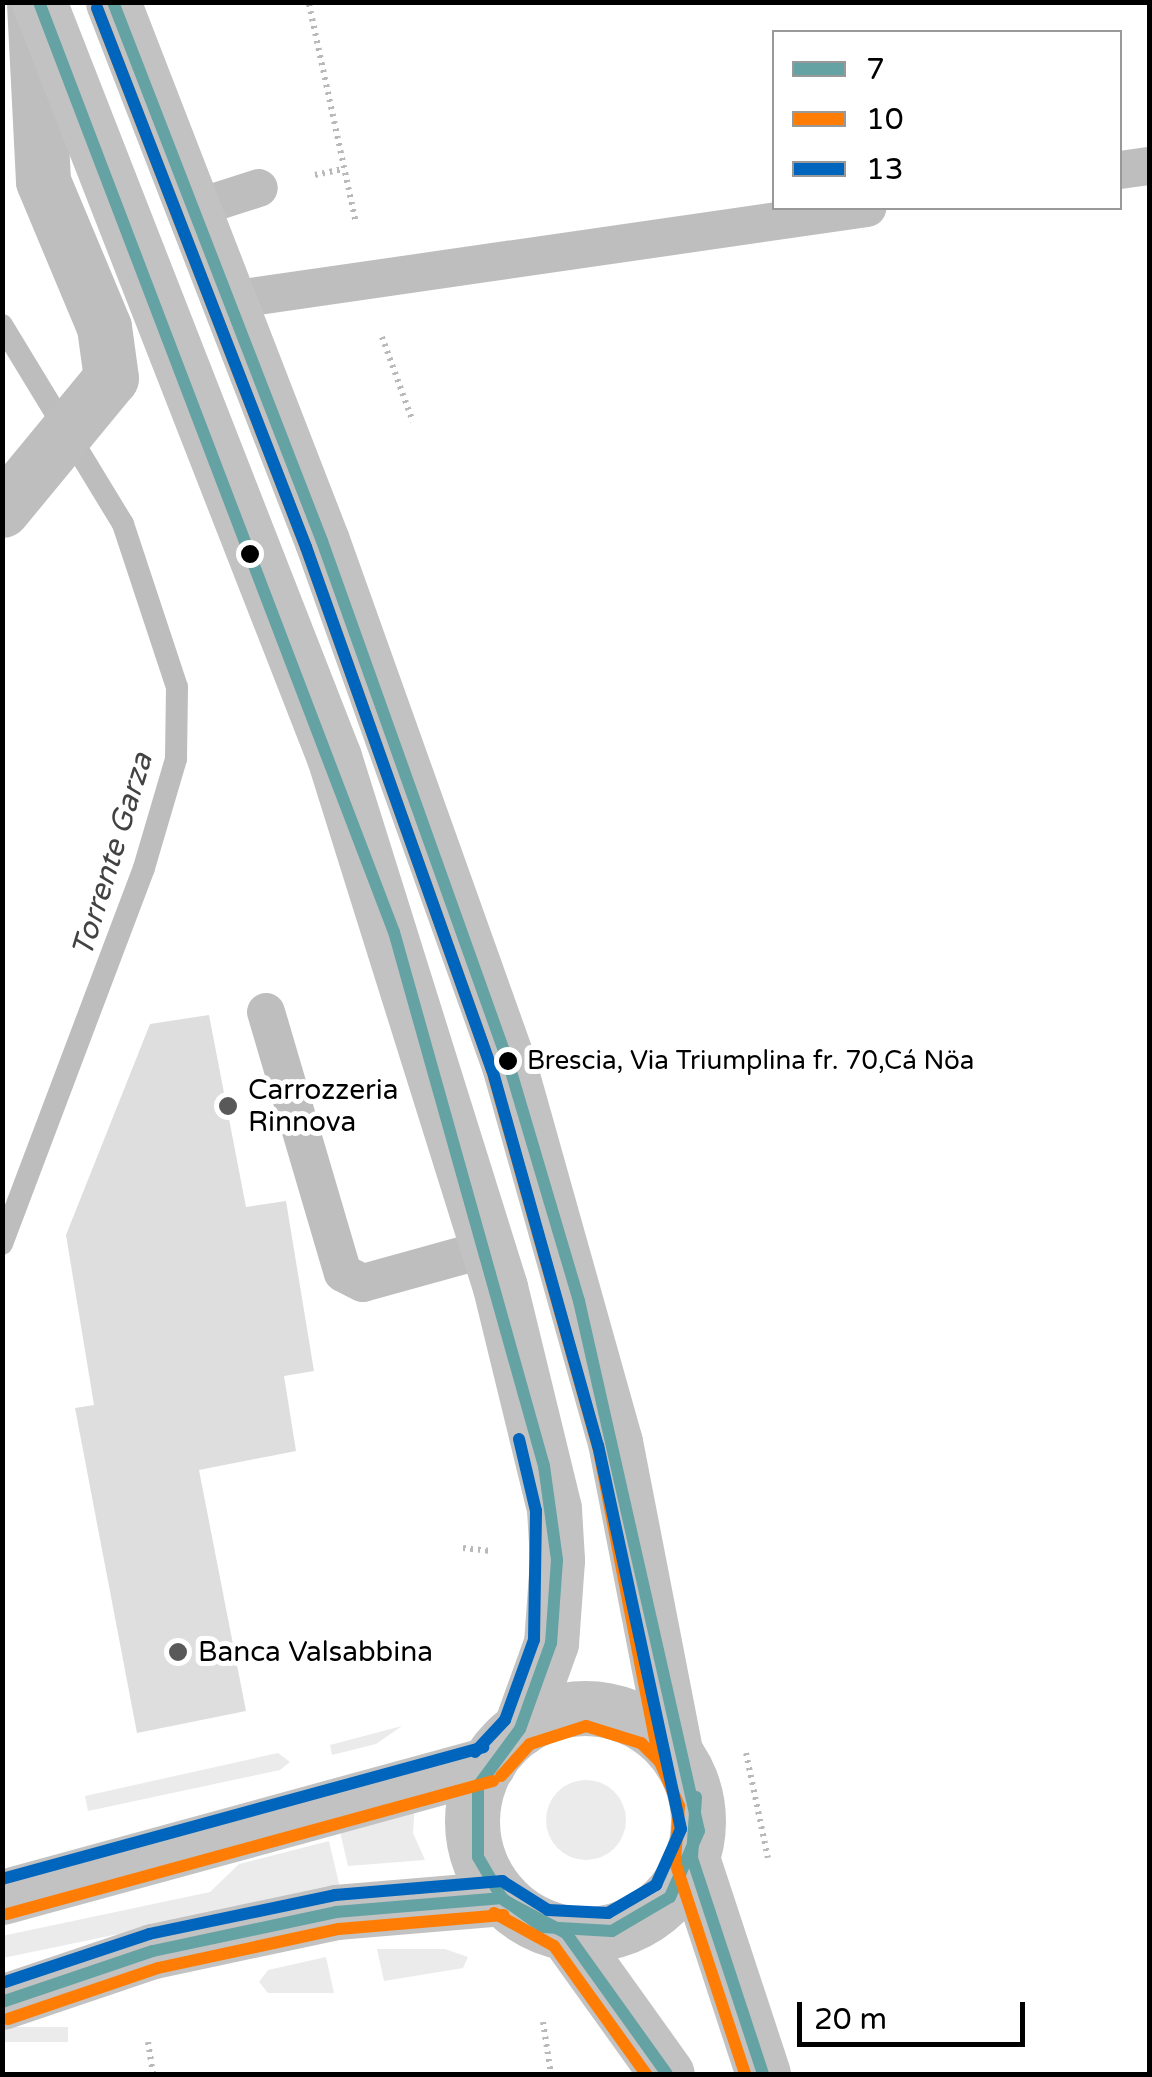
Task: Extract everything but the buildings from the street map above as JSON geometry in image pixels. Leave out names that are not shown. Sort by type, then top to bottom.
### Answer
[{"type":"main road","points":[[36,2],[334,757],[489,1248],[554,1509],[551,1643],[504,1746],[472,1834],[502,1898]]},
{"type":"main road","points":[[113,2],[230,300],[509,1065],[616,1442],[675,1752],[697,1803],[692,1858],[763,2074]]},
{"type":"main road","points":[[2,1896],[504,1746],[586,1708],[620,1713],[675,1752]]},
{"type":"main road","points":[[566,1933],[612,1931],[653,1912],[692,1858]]},
{"type":"main road","points":[[2,2002],[153,1952],[336,1912],[502,1898],[566,1933],[667,2074]]},
{"type":"street","points":[[9,505],[92,410],[112,378],[112,357],[43,180],[36,2]]},
{"type":"lane","points":[[1122,170],[1150,166]]},
{"type":"lane","points":[[193,209],[259,188]]},
{"type":"lane","points":[[230,300],[852,210]]},
{"type":"lane","points":[[266,1012],[343,1273],[363,1283],[489,1248]]},
{"type":"path","points":[[310,4],[369,280],[413,422]]},
{"type":"path","points":[[541,2008],[551,2074]]},
{"type":"path","points":[[148,2042],[153,2074]]},
{"type":"shaded area","points":[[402,1726],[376,1744],[332,1755],[330,1745]]},
{"type":"shaded area","points":[[278,1753],[290,1762],[280,1770],[88,1811],[85,1796]]},
{"type":"shaded area","points":[[586,1780],[601,1783],[614,1792],[623,1805],[623,1835],[614,1848],[601,1857],[586,1860],[571,1857],[558,1848],[549,1835],[546,1820],[549,1805],[558,1792],[571,1783]]},
{"type":"shaded area","points":[[415,1801],[413,1833],[425,1860],[348,1866],[337,1819]]},
{"type":"shaded area","points":[[329,1841],[340,1888],[3,1958],[2,1936],[210,1892],[239,1864]]},
{"type":"shaded area","points":[[377,1949],[445,1949],[468,1957],[463,1968],[384,1981]]},
{"type":"shaded area","points":[[326,1957],[334,1993],[268,1993],[259,1982],[268,1970]]},
{"type":"shaded area","points":[[2,2027],[68,2027],[68,2042],[2,2042]]},
{"type":"waterway","name":"Torrente Garza","points":[[2,325],[123,524],[177,687],[176,759],[144,868],[2,1244]]},
{"type":"transit line","name":"7","points":[[39,2],[394,932],[544,1466],[557,1560],[551,1643],[520,1729],[478,1786],[478,1857],[502,1898],[542,1927],[612,1931],[670,1897],[699,1831],[579,1301],[509,1065],[322,541],[113,2]]},
{"type":"transit line","name":"10","points":[[97,8],[306,547],[492,1070],[598,1446],[658,1755]]},
{"type":"transit line","name":"13","points":[[2,1983],[149,1934],[335,1895],[502,1881],[548,1910],[608,1913],[656,1885],[681,1829],[598,1446],[492,1070],[306,547],[97,8]]},
{"type":"transit line","name":"13","points":[[475,1752],[505,1720],[534,1640],[536,1511],[519,1439]]},
{"type":"transit line","name":"10","points":[[501,1776],[530,1744],[586,1726],[641,1743],[660,1762],[679,1806],[675,1862],[745,2074]]},
{"type":"transit line","name":"13","points":[[2,1879],[483,1747]]},
{"type":"transit line","name":"10","points":[[7,1914],[493,1781]]},
{"type":"transit line","name":"7","points":[[696,1797],[692,1858],[763,2074]]},
{"type":"transit line","name":"7","points":[[2,2002],[153,1951],[336,1912],[502,1898]]},
{"type":"transit line","name":"7","points":[[505,1901],[566,1933],[667,2074]]},
{"type":"transit line","name":"10","points":[[494,1913],[554,1946],[646,2074]]},
{"type":"transit line","name":"10","points":[[8,2019],[158,1968],[339,1929],[503,1915]]},
{"type":"place","name":"Brescia, Via Triumplina fr. 70,Cá Nöa","points":[[508,1061]]},
{"type":"place","name":"Carrozzeria Rinnova","points":[[228,1106]]},
{"type":"place","name":"Banca Valsabbina","points":[[178,1652]]}]
